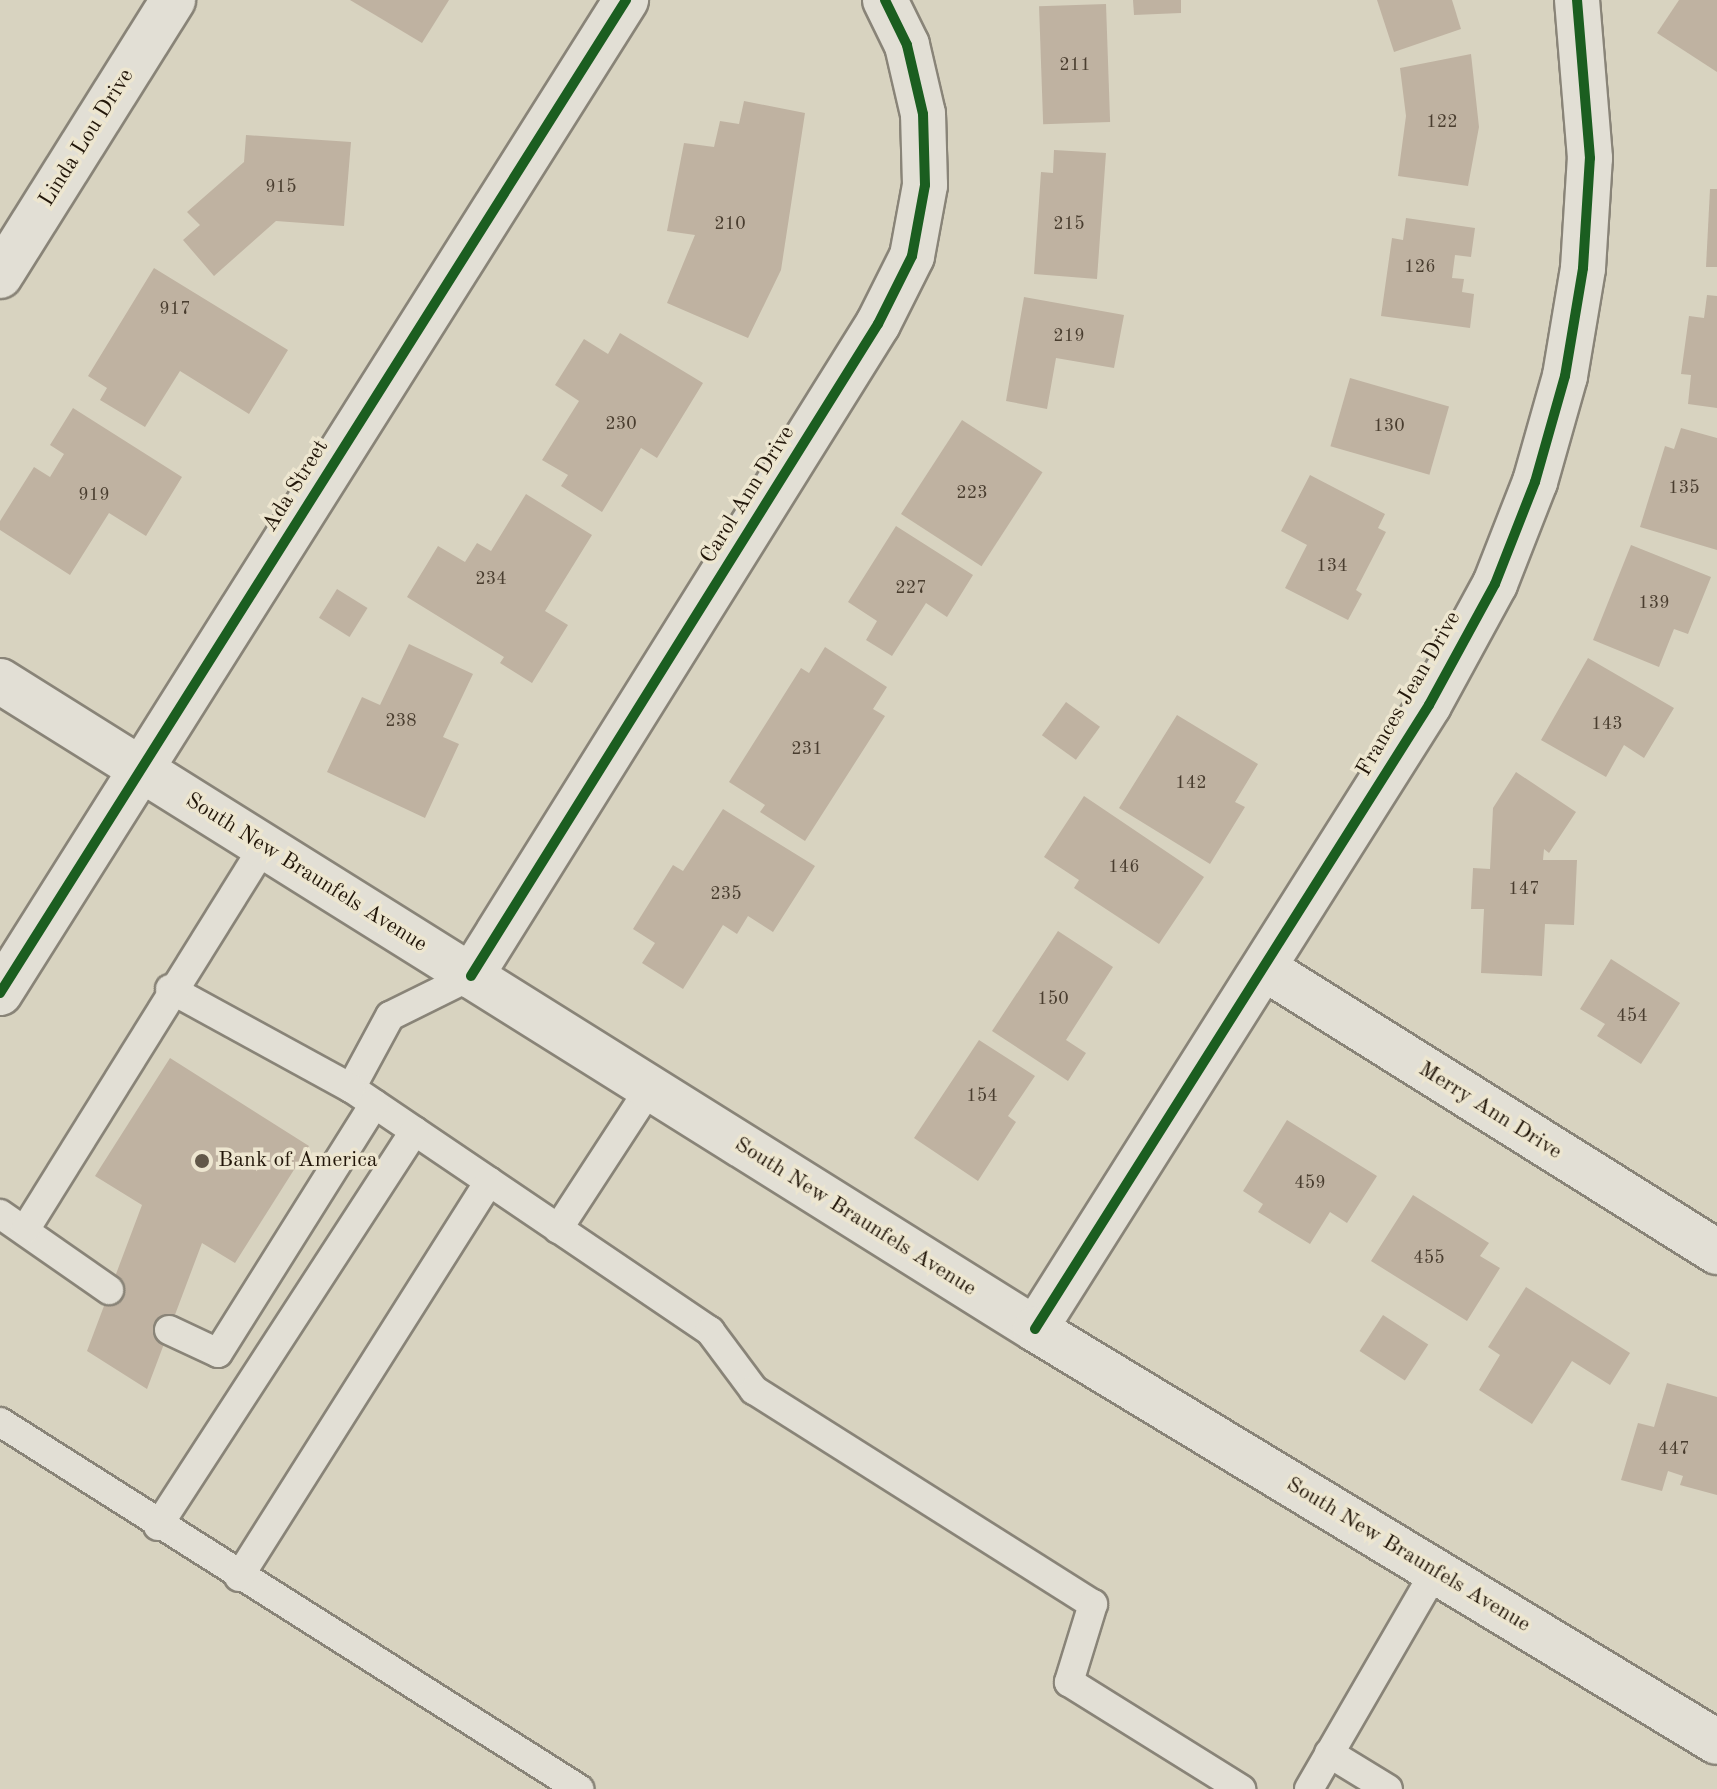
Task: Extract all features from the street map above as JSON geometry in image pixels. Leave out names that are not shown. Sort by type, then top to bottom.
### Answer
[{"type":"street","name":"Linda Lou Drive","points":[[0,276],[173,0]]},
{"type":"street","name":"Ada Street","points":[[0,993],[626,0]]},
{"type":"street","name":"Carol Ann Drive","points":[[471,976],[878,324],[912,256],[925,185],[923,114],[907,45],[885,0]]},
{"type":"street","name":"Frances Jean Drive","points":[[1035,1329],[1437,691],[1495,584],[1535,482],[1565,376],[1583,268],[1590,158],[1577,0]]},
{"type":"street","name":"South New Braunfels Avenue","points":[[0,681],[1035,1329],[1717,1742]]},
{"type":"street","name":"Merry Ann Drive","points":[[1264,968],[1717,1252]]},
{"type":"lane","points":[[25,1230],[170,989],[263,847]]},
{"type":"lane","points":[[351,1088],[390,1016],[471,976]]},
{"type":"lane","points":[[170,989],[351,1088],[710,1331],[754,1390],[1093,1604],[1069,1682],[1241,1789]]},
{"type":"lane","points":[[558,1229],[650,1088]]},
{"type":"lane","points":[[169,1330],[218,1353],[374,1104]]},
{"type":"lane","points":[[158,1526],[415,1131]]},
{"type":"lane","points":[[239,1577],[489,1181]]},
{"type":"lane","points":[[0,1213],[109,1290]]},
{"type":"lane","points":[[0,1422],[158,1526],[579,1789]]},
{"type":"lane","points":[[1309,1789],[1435,1572]]},
{"type":"lane","points":[[1329,1753],[1388,1789]]},
{"type":"building","points":[[350,0],[449,0],[422,43]]},
{"type":"building","points":[[1133,0],[1181,0],[1181,13],[1134,15]]},
{"type":"building","points":[[1377,0],[1452,0],[1461,29],[1394,52]]},
{"type":"building","points":[[1679,0],[1717,0],[1717,72],[1657,33]]},
{"type":"building","points":[[1106,4],[1110,122],[1043,124],[1039,6]]},
{"type":"building","points":[[1471,54],[1479,127],[1468,186],[1398,176],[1406,116],[1400,68]]},
{"type":"building","points":[[744,101],[805,113],[781,270],[748,338],[667,303],[695,235],[667,231],[684,143],[714,147],[720,121],[739,124]]},
{"type":"building","points":[[246,135],[351,142],[344,226],[276,221],[214,276],[183,240],[200,225],[187,212],[244,162]]},
{"type":"building","points":[[1054,150],[1106,153],[1097,279],[1034,274],[1041,172],[1053,173]]},
{"type":"building","points":[[1710,189],[1717,189],[1717,267],[1706,267]]},
{"type":"building","points":[[1406,218],[1475,228],[1471,257],[1455,255],[1452,278],[1464,279],[1462,292],[1474,294],[1470,328],[1381,316],[1392,238],[1403,240]]},
{"type":"building","points":[[154,268],[288,350],[249,414],[180,371],[145,427],[100,400],[107,388],[88,376]]},
{"type":"building","points":[[1707,295],[1717,296],[1717,408],[1688,404],[1691,375],[1681,374],[1689,316],[1704,318]]},
{"type":"building","points":[[1024,297],[1124,315],[1114,368],[1056,358],[1047,409],[1006,401]]},
{"type":"building","points":[[620,333],[703,383],[657,458],[641,448],[602,512],[561,486],[568,475],[542,460],[579,401],[555,385],[584,339],[608,354]]},
{"type":"building","points":[[1350,378],[1449,406],[1429,475],[1330,446]]},
{"type":"building","points":[[73,408],[182,477],[146,536],[109,513],[70,575],[0,530],[0,521],[34,467],[50,477],[64,454],[50,445]]},
{"type":"building","points":[[962,420],[1043,472],[982,566],[901,514]]},
{"type":"building","points":[[1681,428],[1717,438],[1717,550],[1640,527],[1665,446],[1674,449]]},
{"type":"building","points":[[1310,475],[1385,514],[1378,528],[1386,532],[1356,590],[1362,594],[1348,620],[1285,588],[1307,545],[1281,531]]},
{"type":"building","points":[[526,494],[592,535],[545,611],[568,625],[532,683],[500,663],[504,657],[407,597],[438,546],[465,562],[477,543],[491,551]]},
{"type":"building","points":[[896,526],[973,575],[947,617],[926,603],[892,656],[866,640],[877,621],[848,602]]},
{"type":"building","points":[[1631,545],[1711,577],[1688,634],[1674,629],[1659,667],[1593,640]]},
{"type":"building","points":[[337,589],[368,608],[350,637],[319,618]]},
{"type":"building","points":[[409,644],[473,674],[443,737],[459,744],[425,818],[327,772],[362,697],[380,705]]},
{"type":"building","points":[[825,647],[887,687],[873,709],[885,716],[805,841],[760,812],[765,805],[729,782],[801,668],[809,673]]},
{"type":"building","points":[[1588,658],[1674,708],[1644,758],[1624,745],[1606,777],[1541,740]]},
{"type":"building","points":[[1066,702],[1100,727],[1076,760],[1042,735]]},
{"type":"building","points":[[1177,715],[1258,764],[1235,802],[1245,807],[1210,864],[1119,808]]},
{"type":"building","points":[[1516,772],[1576,812],[1549,853],[1544,849],[1543,860],[1577,860],[1574,925],[1545,924],[1542,976],[1481,973],[1484,909],[1471,909],[1473,868],[1490,869],[1493,808]]},
{"type":"building","points":[[1084,796],[1204,877],[1159,944],[1074,888],[1079,880],[1044,857]]},
{"type":"building","points":[[723,809],[815,866],[773,932],[748,916],[737,934],[723,925],[683,989],[642,963],[655,943],[633,929],[673,865],[683,871]]},
{"type":"building","points":[[1058,931],[1113,967],[1066,1040],[1086,1053],[1068,1081],[992,1031]]},
{"type":"building","points":[[1611,959],[1680,1003],[1641,1064],[1597,1036],[1605,1024],[1580,1009]]},
{"type":"building","points":[[979,1040],[1035,1076],[1008,1116],[1016,1122],[978,1181],[914,1138]]},
{"type":"building","name":"Bank of America","points":[[170,1058],[309,1146],[235,1263],[202,1243],[147,1389],[87,1351],[142,1205],[95,1176]]},
{"type":"building","points":[[1287,1120],[1377,1176],[1347,1223],[1330,1212],[1310,1244],[1258,1212],[1263,1204],[1243,1191]]},
{"type":"building","points":[[1413,1195],[1489,1243],[1480,1256],[1500,1268],[1467,1321],[1371,1261]]},
{"type":"building","points":[[1526,1287],[1630,1353],[1610,1385],[1572,1361],[1532,1424],[1479,1390],[1500,1355],[1488,1347]]},
{"type":"building","points":[[1383,1315],[1428,1344],[1405,1380],[1360,1351]]},
{"type":"building","points":[[1667,1383],[1717,1397],[1717,1495],[1680,1485],[1683,1476],[1668,1471],[1662,1491],[1621,1480],[1638,1423],[1654,1427]]},
{"type":"cycle path","points":[[0,993],[626,0]]},
{"type":"cycle path","points":[[471,976],[878,324],[912,256],[925,185],[923,114],[907,45],[885,0]]},
{"type":"cycle path","points":[[1035,1329],[1429,705],[1495,584],[1535,482],[1565,376],[1583,268],[1590,158],[1577,0]]},
{"type":"place","name":"Bank of America","points":[[202,1161]]}]
